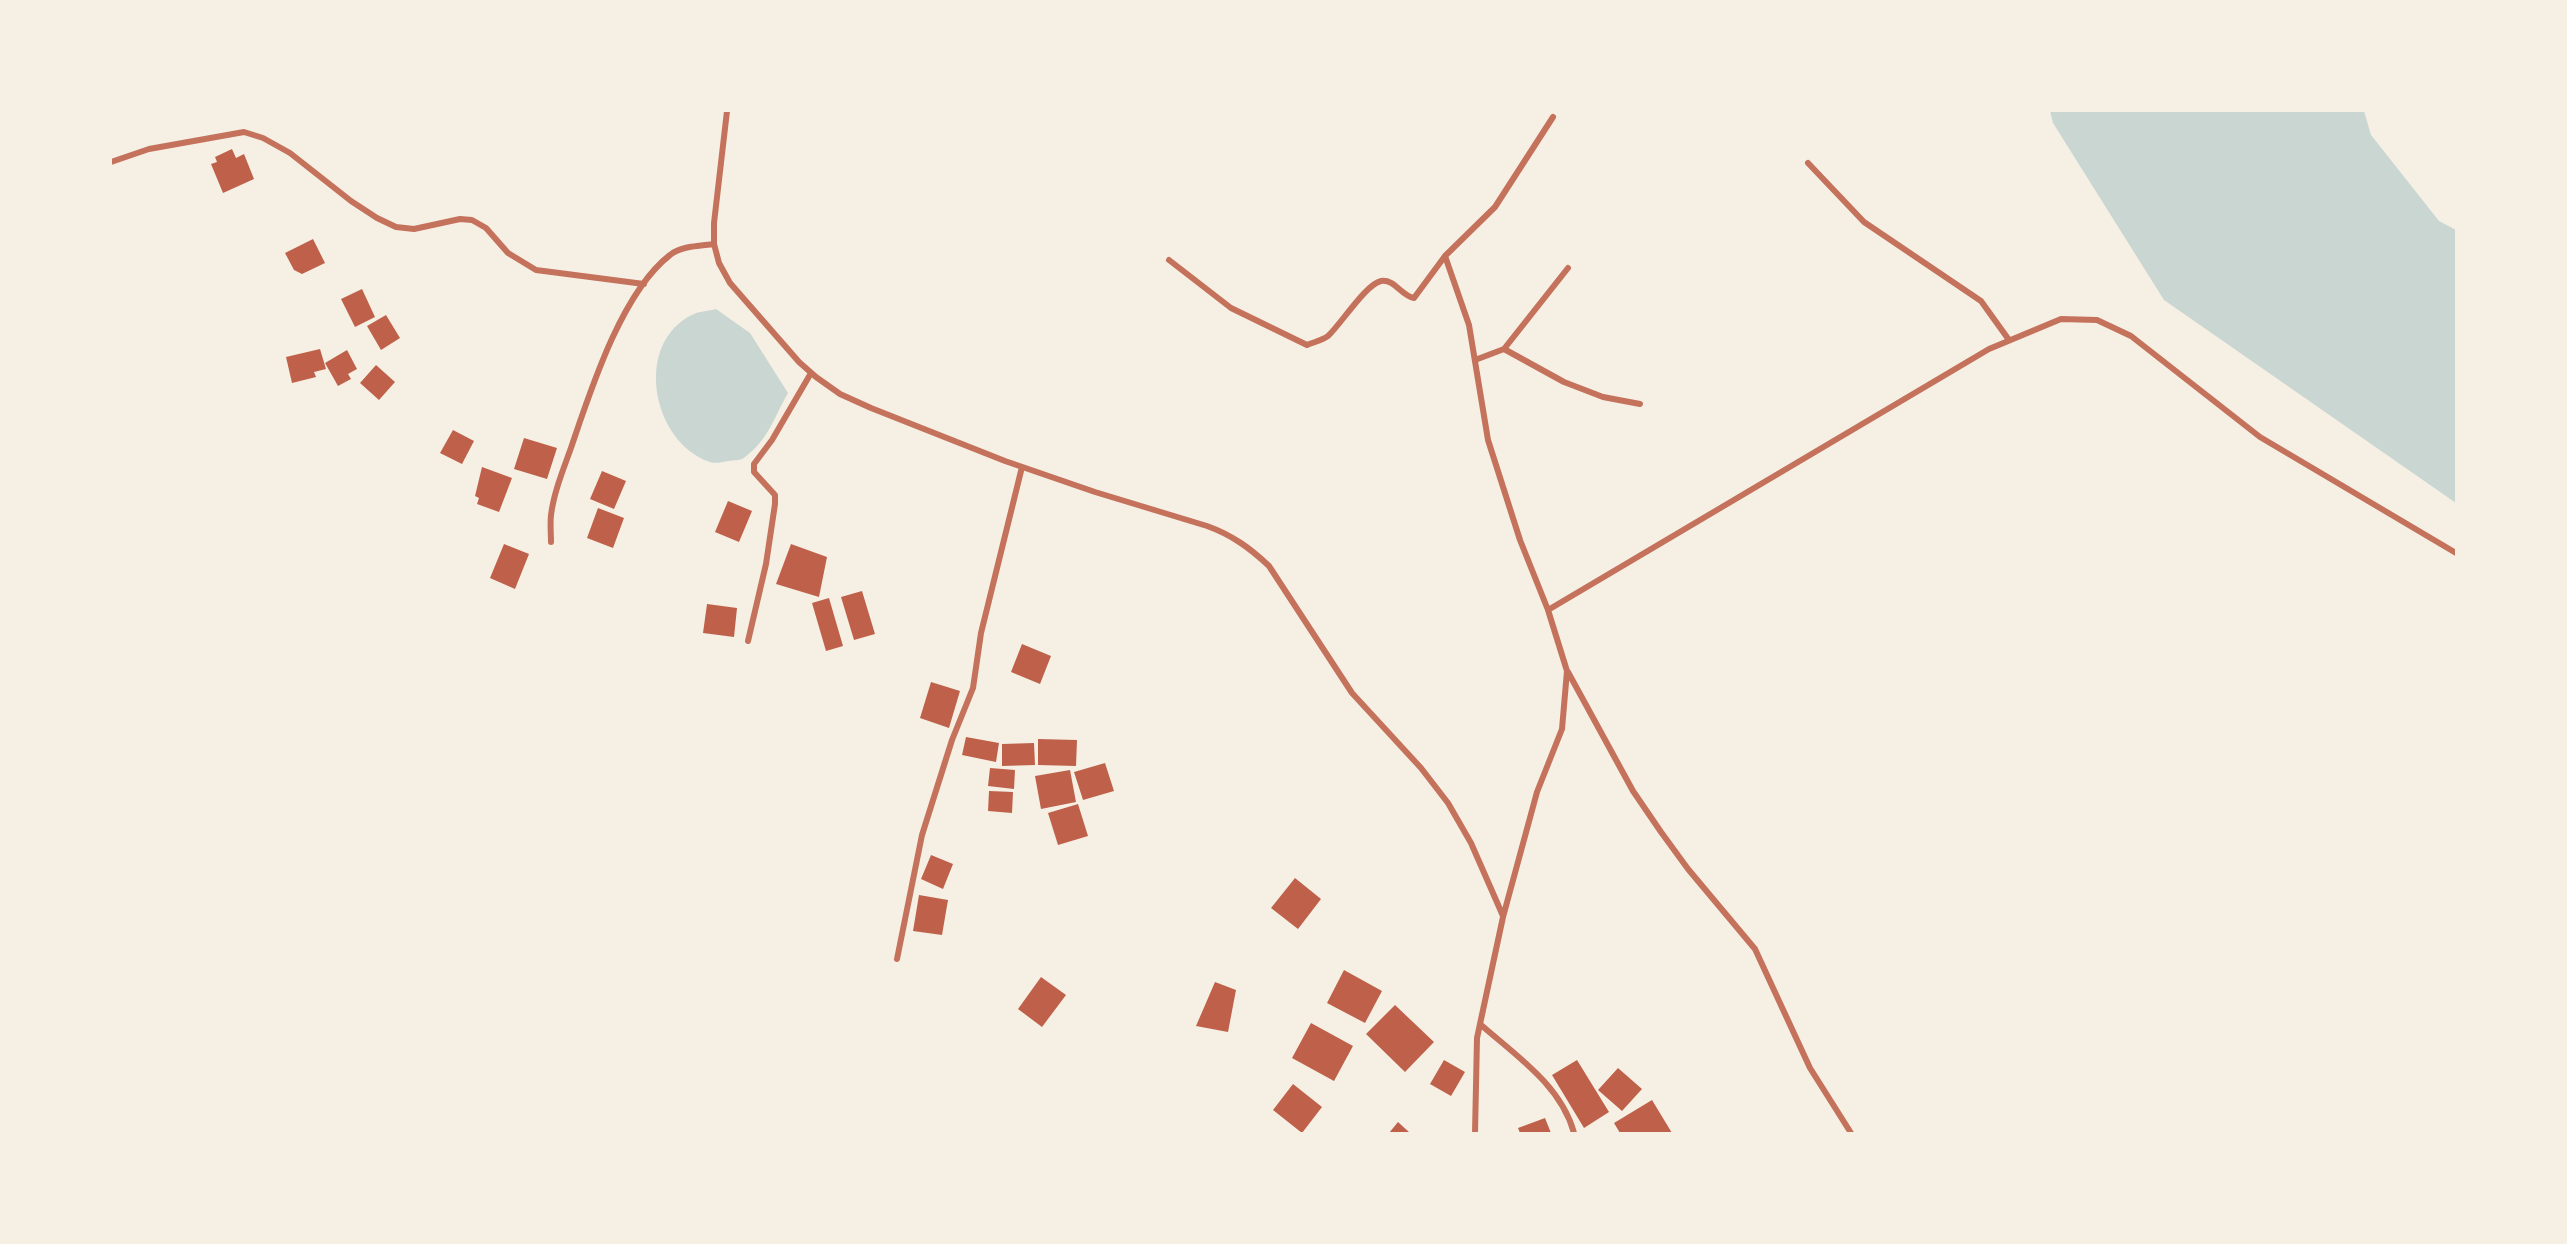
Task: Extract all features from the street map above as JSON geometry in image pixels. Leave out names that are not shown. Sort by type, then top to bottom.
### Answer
[{"type":"street","points":[[727,111],[714,223],[714,244],[719,263],[730,283],[811,373],[840,394],[866,406],[1022,468],[1227,533],[1252,550],[1276,575],[1352,693],[1421,768],[1448,803],[1471,843],[1503,917]]},
{"type":"street","points":[[1169,260],[1231,308],[1307,345],[1327,338],[1371,287],[1381,282],[1392,284],[1408,297],[1414,298],[1445,256],[1495,207],[1553,117]]},
{"type":"street","points":[[111,162],[149,148],[244,132],[263,138],[290,153],[351,201],[396,227],[414,229],[460,219],[472,220],[486,228],[508,253],[536,270],[644,284]]},
{"type":"street","points":[[1808,163],[1864,222],[1981,301],[2009,340]]},
{"type":"street","points":[[551,543],[551,516],[556,490],[594,380],[620,327],[644,284],[661,262],[672,253],[683,249],[714,244]]},
{"type":"street","points":[[1445,256],[1469,325],[1488,440],[1520,540],[1548,610],[1567,671],[1633,791],[1688,869],[1755,949],[1810,1068],[1851,1133]]},
{"type":"street","points":[[1475,360],[1504,349],[1568,268]]},
{"type":"street","points":[[1548,610],[1989,349],[2061,319],[2097,320],[2131,336],[2260,436],[2456,553]]},
{"type":"street","points":[[1504,349],[1564,382],[1603,397],[1640,404]]},
{"type":"street","points":[[748,641],[754,606],[766,564],[775,504],[775,495],[754,472],[754,465],[772,440],[811,373]]},
{"type":"street","points":[[897,959],[922,835],[952,740],[973,687],[981,633],[1022,468]]},
{"type":"street","points":[[1475,1133],[1477,1038],[1503,917],[1537,792],[1562,729],[1567,671]]},
{"type":"street","points":[[1480,1024],[1546,1083],[1566,1112],[1574,1133]]},
{"type":"shaded area","points":[[2050,111],[2364,111],[2371,135],[2439,221],[2456,230],[2456,503],[2164,300],[2053,123]]},
{"type":"shaded area","points":[[716,309],[750,333],[788,393],[770,427],[753,450],[742,459],[714,463],[690,451],[674,435],[663,414],[657,391],[657,368],[662,346],[675,328],[694,314]]},
{"type":"building","points":[[232,149],[236,158],[244,154],[254,179],[223,193],[211,164],[217,162],[215,157]]},
{"type":"building","points":[[313,239],[325,263],[302,274],[294,270],[285,253]]},
{"type":"building","points":[[362,289],[375,317],[355,327],[341,299]]},
{"type":"building","points":[[386,315],[400,338],[381,350],[367,326]]},
{"type":"building","points":[[320,349],[326,369],[314,372],[316,377],[292,383],[286,357]]},
{"type":"building","points":[[347,350],[357,369],[348,374],[351,379],[338,386],[325,363]]},
{"type":"building","points":[[376,365],[395,382],[379,400],[360,383]]},
{"type":"building","points":[[453,430],[474,441],[462,464],[440,453]]},
{"type":"building","points":[[524,438],[557,448],[547,479],[514,469]]},
{"type":"building","points":[[482,467],[512,478],[499,512],[477,504],[479,498],[475,496]]},
{"type":"building","points":[[602,471],[626,481],[614,509],[590,499]]},
{"type":"building","points":[[728,501],[752,511],[739,542],[715,532]]},
{"type":"building","points":[[598,508],[624,518],[613,548],[587,538]]},
{"type":"building","points":[[504,544],[529,554],[515,589],[490,578]]},
{"type":"building","points":[[791,544],[827,557],[819,597],[776,584]]},
{"type":"building","points":[[862,591],[875,634],[854,640],[841,597]]},
{"type":"building","points":[[829,598],[843,646],[826,651],[812,603]]},
{"type":"building","points":[[707,604],[737,608],[734,637],[703,633]]},
{"type":"building","points":[[1022,644],[1051,656],[1040,684],[1011,672]]},
{"type":"building","points":[[931,682],[960,691],[949,728],[920,718]]},
{"type":"building","points":[[966,737],[999,743],[996,762],[962,755]]},
{"type":"building","points":[[1038,739],[1077,740],[1076,766],[1038,765]]},
{"type":"building","points":[[1034,743],[1035,765],[1002,766],[1002,744]]},
{"type":"building","points":[[1105,763],[1114,791],[1083,800],[1074,772]]},
{"type":"building","points":[[990,768],[1015,770],[1014,789],[988,786]]},
{"type":"building","points":[[1070,770],[1076,802],[1041,809],[1035,776]]},
{"type":"building","points":[[989,791],[1013,792],[1012,813],[988,811]]},
{"type":"building","points":[[1078,804],[1088,836],[1058,845],[1048,813]]},
{"type":"building","points":[[931,855],[953,864],[943,889],[921,879]]},
{"type":"building","points":[[1295,878],[1321,899],[1298,929],[1271,908]]},
{"type":"building","points":[[919,895],[948,900],[942,935],[913,931]]},
{"type":"building","points":[[1344,970],[1382,991],[1365,1023],[1327,1003]]},
{"type":"building","points":[[1041,977],[1066,995],[1042,1027],[1018,1009]]},
{"type":"building","points":[[1215,982],[1236,990],[1228,1032],[1196,1026]]},
{"type":"building","points":[[1395,1005],[1434,1042],[1405,1072],[1366,1034]]},
{"type":"building","points":[[1311,1023],[1353,1046],[1334,1081],[1292,1058]]},
{"type":"building","points":[[1444,1060],[1465,1072],[1451,1096],[1430,1084]]},
{"type":"building","points":[[1577,1060],[1609,1112],[1584,1128],[1552,1075]]},
{"type":"building","points":[[1618,1068],[1642,1089],[1622,1111],[1598,1090]]},
{"type":"building","points":[[1293,1084],[1322,1107],[1302,1133],[1273,1110]]},
{"type":"building","points":[[1652,1100],[1672,1133],[1620,1133],[1614,1123]]},
{"type":"building","points":[[1545,1118],[1551,1133],[1520,1133],[1518,1128]]},
{"type":"building","points":[[1398,1122],[1410,1133],[1389,1133]]}]
